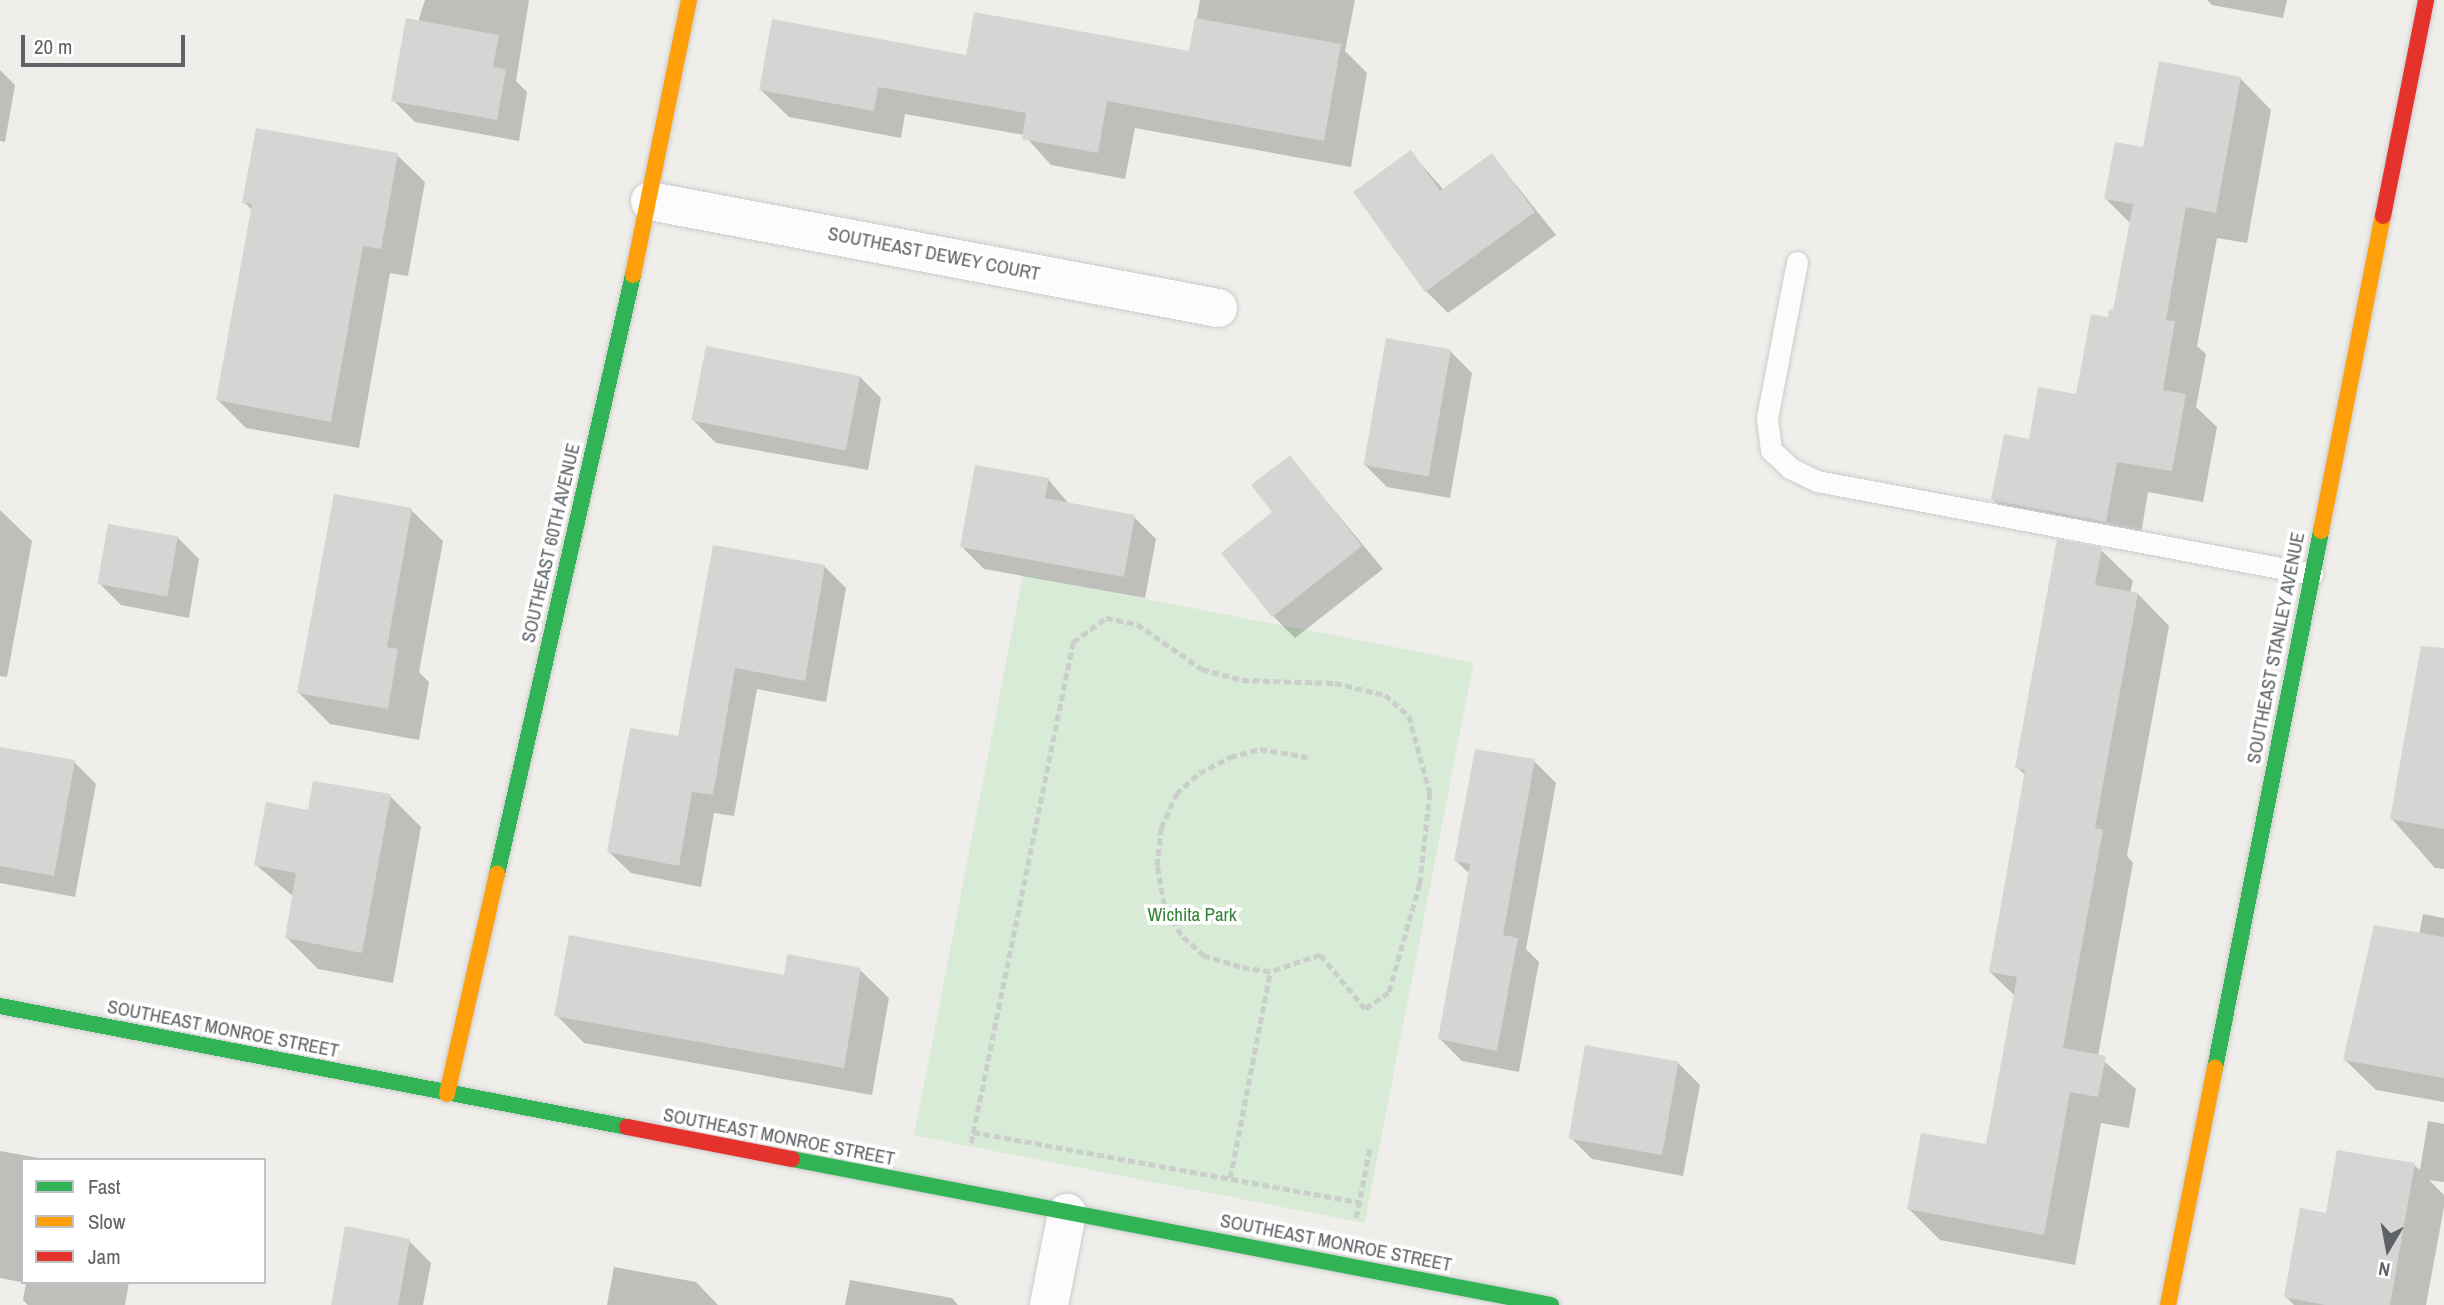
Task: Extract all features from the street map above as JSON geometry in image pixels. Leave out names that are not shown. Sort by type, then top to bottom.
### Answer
[{"type":"street","name":"SOUTHEAST 60TH AVENUE","points":[[447,1094],[650,201],[689,0]]},
{"type":"street","name":"SOUTHEAST STANLEY AVENUE","points":[[2168,1305],[2426,0]]},
{"type":"street","name":"SOUTHEAST DEWEY COURT","points":[[650,201],[1218,308]]},
{"type":"street","name":"SOUTHEAST MONROE STREET","points":[[0,1006],[1551,1305]]},
{"type":"street","points":[[1049,1305],[1067,1213]]},
{"type":"lane","points":[[1797,262],[1767,418],[1771,450],[1790,468],[1817,481],[2312,574]]},
{"type":"path","points":[[962,1192],[1063,677],[1073,642],[1091,624],[1106,618],[1136,624],[1202,669],[1242,680],[1335,683],[1385,695],[1409,716],[1430,793],[1420,884],[1389,993],[1366,1009],[1320,955],[1270,972],[1204,956],[1181,935],[1164,905],[1157,866],[1161,828],[1176,794],[1199,773],[1230,757],[1260,749],[1307,757]]},
{"type":"path","points":[[1230,1178],[1270,972]]},
{"type":"path","points":[[973,1132],[1360,1202]]},
{"type":"path","points":[[1346,1267],[1370,1147]]},
{"type":"green space","name":"Wichita Park","points":[[1023,575],[1474,663],[1365,1223],[914,1136]]},
{"type":"building","points":[[974,12],[1189,51],[1195,18],[1341,44],[1324,141],[1107,101],[1098,153],[1022,139],[1026,113],[878,87],[874,111],[759,90],[772,19],[966,55]]},
{"type":"building","points":[[406,18],[499,35],[493,67],[506,69],[497,120],[391,101]]},
{"type":"building","points":[[2159,61],[2241,77],[2216,213],[2186,207],[2166,320],[2175,321],[2163,390],[2186,394],[2172,471],[2117,462],[2106,522],[1991,500],[2004,434],[2029,439],[2038,387],[2076,394],[2091,314],[2108,317],[2109,309],[2113,310],[2133,204],[2104,199],[2115,142],[2143,147]]},
{"type":"building","points":[[256,128],[398,153],[381,249],[363,246],[331,422],[216,400],[252,204],[242,203]]},
{"type":"building","points":[[1411,150],[1440,191],[1492,153],[1535,212],[1425,292],[1353,192]]},
{"type":"building","points":[[1386,338],[1451,349],[1429,477],[1364,465]]},
{"type":"building","points":[[706,346],[860,376],[846,451],[691,421]]},
{"type":"building","points":[[1290,455],[1362,546],[1272,617],[1221,553],[1272,512],[1251,485]]},
{"type":"building","points":[[975,465],[1049,478],[1045,498],[1135,515],[1124,577],[960,547]]},
{"type":"building","points":[[334,494],[412,508],[387,647],[398,649],[388,709],[297,693]]},
{"type":"building","points":[[108,524],[178,536],[167,596],[97,584]]},
{"type":"building","points":[[2057,539],[2102,548],[2095,585],[2138,593],[2095,828],[2103,830],[2063,1048],[2106,1056],[2098,1097],[2070,1092],[2044,1235],[1907,1209],[1921,1133],[1986,1144],[2017,977],[1989,972],[2025,770],[2015,768]]},
{"type":"building","points":[[713,545],[825,565],[805,681],[735,668],[713,795],[692,792],[679,866],[607,852],[630,728],[678,736]]},
{"type":"building","points":[[2421,646],[2444,648],[2444,829],[2390,819]]},
{"type":"building","points":[[0,747],[75,760],[54,876],[0,866]]},
{"type":"building","points":[[1475,749],[1535,759],[1503,935],[1518,938],[1497,1051],[1438,1039],[1470,864],[1454,861]]},
{"type":"building","points":[[313,781],[391,794],[362,953],[285,938],[296,873],[254,865],[266,802],[308,810]]},
{"type":"building","points":[[2374,925],[2444,937],[2444,1078],[2343,1060]]},
{"type":"building","points":[[569,935],[784,975],[787,954],[861,968],[844,1068],[554,1016]]},
{"type":"building","points":[[1585,1045],[1679,1061],[1662,1155],[1569,1139]]},
{"type":"building","points":[[2337,1150],[2415,1163],[2390,1305],[2325,1305],[2284,1297],[2300,1208],[2326,1213]]},
{"type":"building","points":[[345,1226],[410,1239],[398,1305],[331,1305]]},
{"type":"traffic: fast","points":[[497,874],[633,275]]},
{"type":"traffic: fast","points":[[2215,1068],[2321,531]]},
{"type":"traffic: fast","points":[[0,1006],[627,1127]]},
{"type":"traffic: fast","points":[[792,1159],[1551,1305]]},
{"type":"traffic: slow","points":[[633,275],[689,0]]},
{"type":"traffic: slow","points":[[2321,531],[2383,216]]},
{"type":"traffic: slow","points":[[447,1094],[497,874]]},
{"type":"traffic: slow","points":[[2168,1305],[2215,1068]]},
{"type":"traffic: jam","points":[[2383,216],[2426,0]]},
{"type":"traffic: jam","points":[[627,1127],[792,1159]]}]
